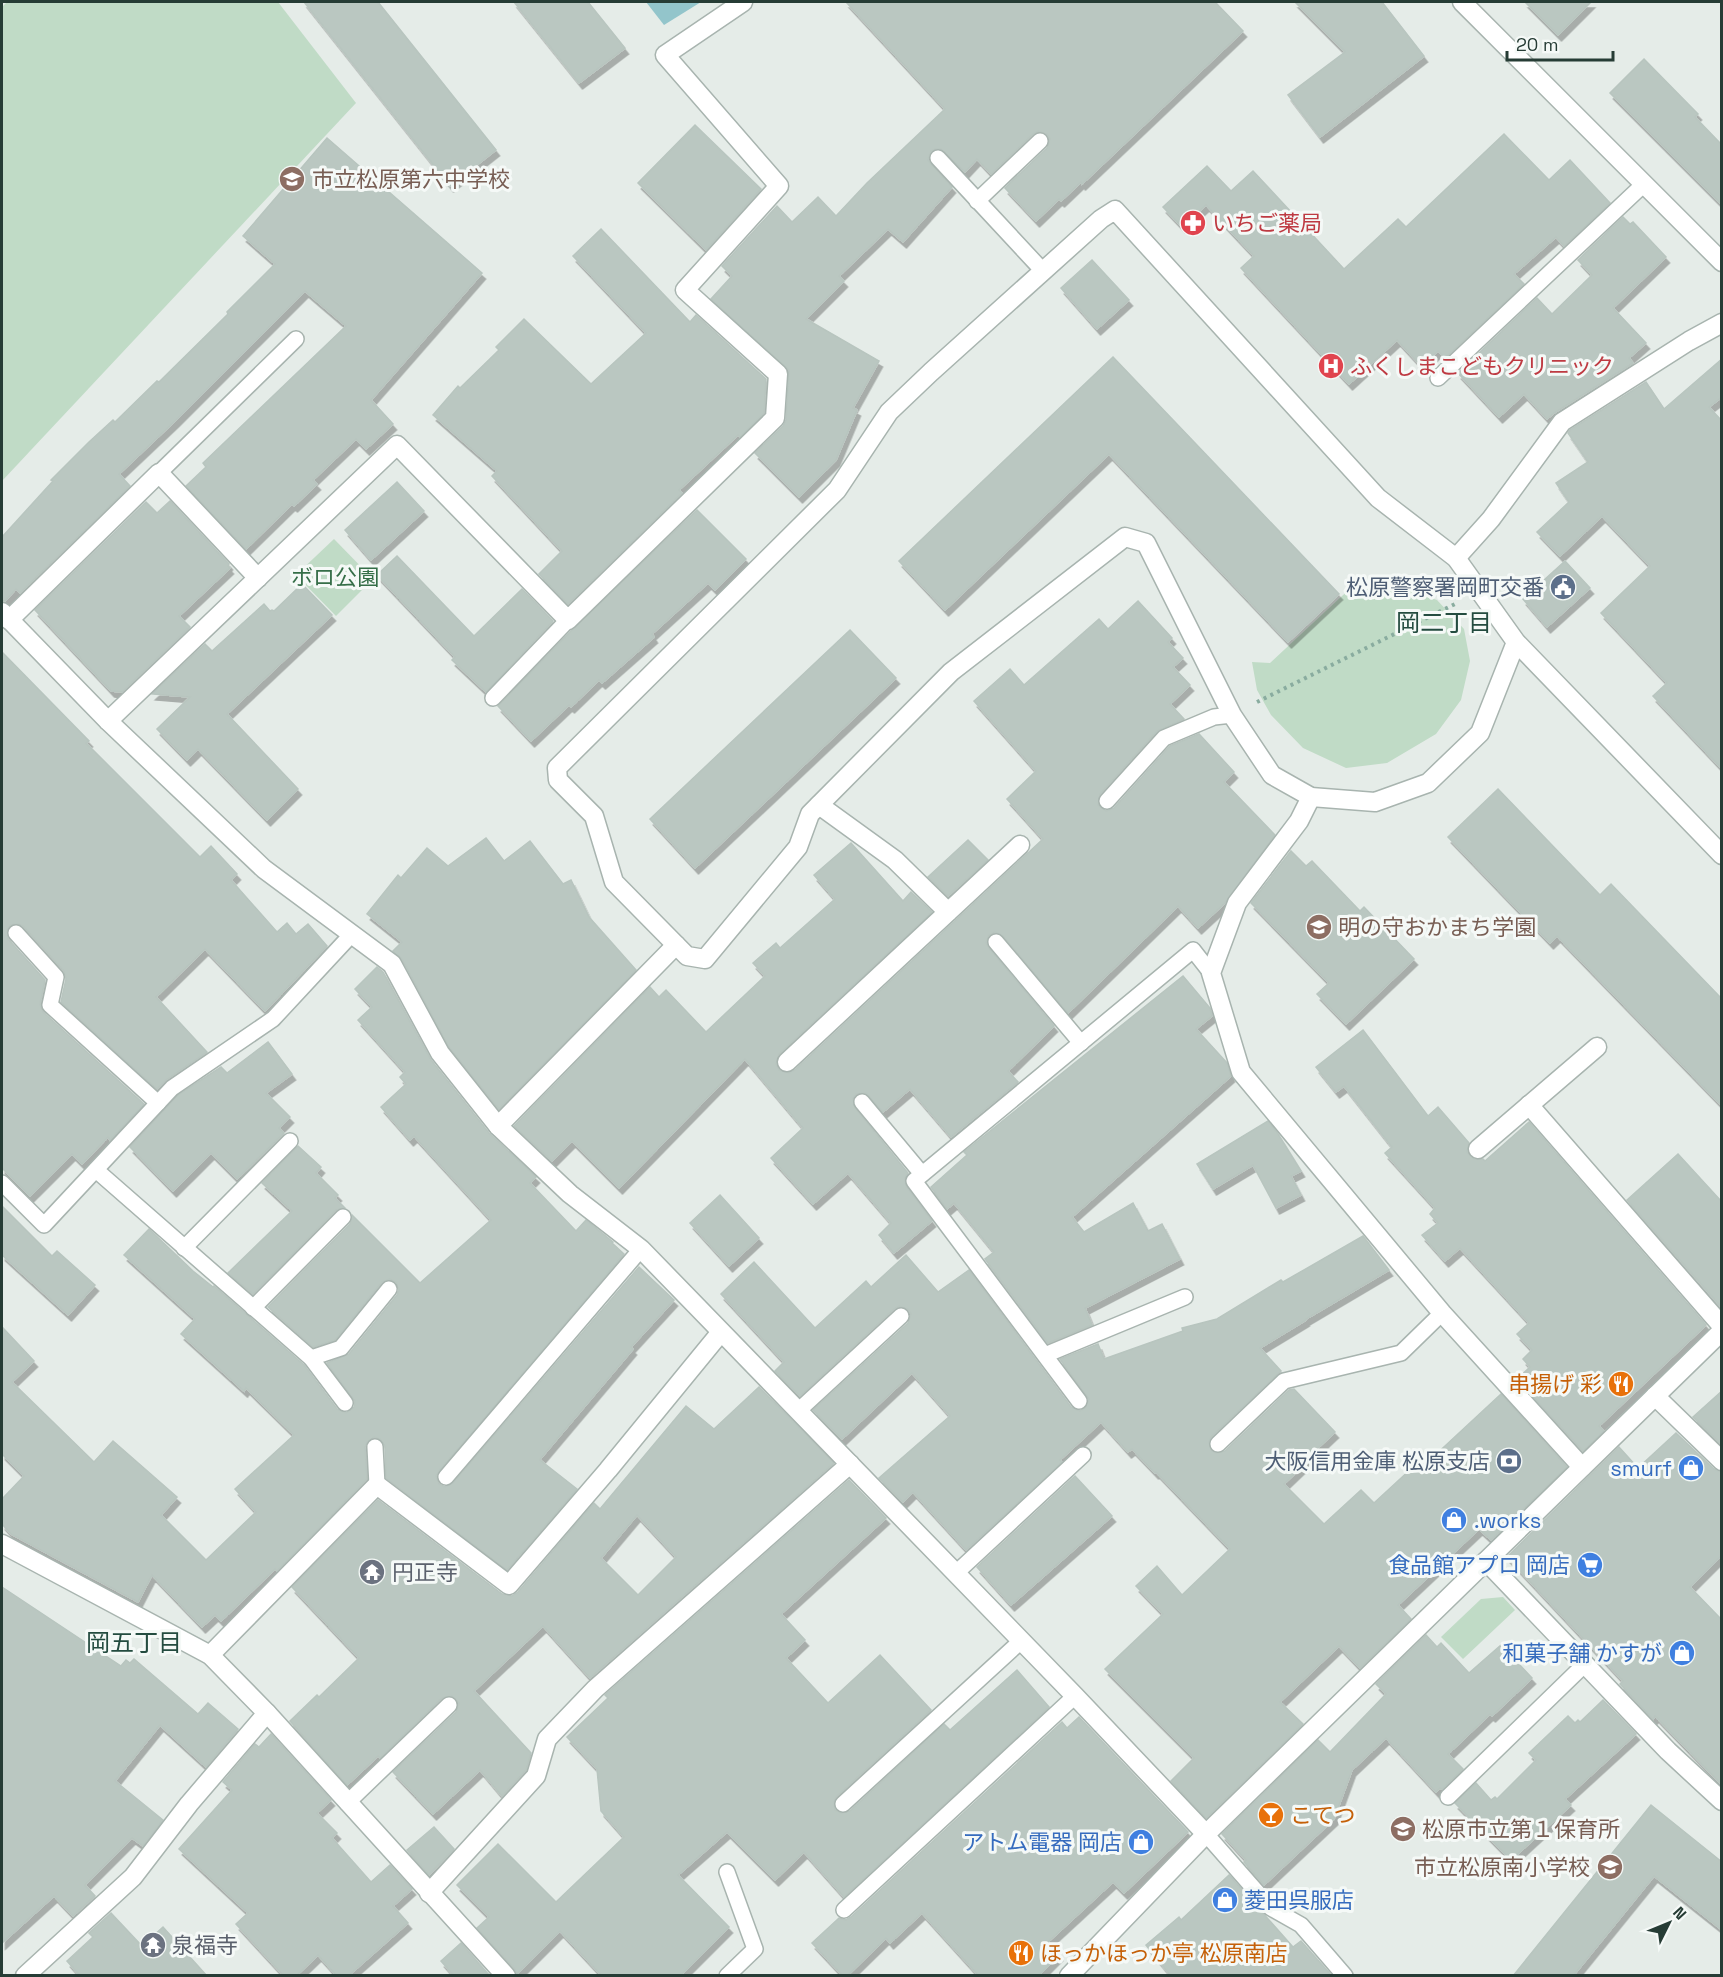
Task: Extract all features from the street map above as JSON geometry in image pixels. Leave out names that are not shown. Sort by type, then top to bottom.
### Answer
[{"type":"street","points":[[108,721],[397,445],[568,620],[776,418],[778,374],[685,290],[779,186],[665,55],[743,2]]},
{"type":"street","points":[[1462,2],[1722,262]]},
{"type":"street","points":[[1516,642],[1480,733],[1428,783],[1375,802],[1311,797],[1272,774],[1232,715],[1146,543],[1125,537],[951,672],[810,814],[798,847],[705,959],[687,956],[614,882],[594,816],[558,780],[557,768],[837,490],[889,412],[1101,219],[1115,210],[1378,498],[1456,558],[1516,642],[1722,855]]},
{"type":"street","points":[[1456,558],[1491,519],[1562,422],[1689,341],[1722,323]]},
{"type":"street","points":[[258,578],[159,473],[5,616],[108,721],[264,869],[392,964],[440,1053],[498,1126],[570,1194],[641,1249],[1206,1834]]},
{"type":"street","points":[[1311,797],[1299,821],[1237,903],[1212,973],[1241,1072],[1442,1313],[1582,1467]]},
{"type":"street","points":[[819,805],[895,860],[948,912]]},
{"type":"street","points":[[787,1062],[1020,845]]},
{"type":"street","points":[[498,1126],[676,945]]},
{"type":"street","points":[[1478,1149],[1597,1047]]},
{"type":"street","points":[[1529,1105],[1722,1326]]},
{"type":"street","points":[[1069,1976],[1206,1834],[1722,1331]]},
{"type":"street","points":[[210,1655],[377,1485],[509,1585],[608,1470],[721,1332]]},
{"type":"street","points":[[1655,1396],[1722,1461]]},
{"type":"street","points":[[429,1893],[536,1776],[547,1739],[595,1689],[850,1464]]},
{"type":"street","points":[[2,1544],[210,1655],[267,1713],[506,1976]]},
{"type":"street","points":[[1486,1561],[1668,1750],[1722,1801]]},
{"type":"street","points":[[25,1976],[133,1877],[189,1804],[267,1713]]},
{"type":"lane","points":[[977,201],[1040,141]]},
{"type":"lane","points":[[938,158],[1043,271]]},
{"type":"lane","points":[[1438,378],[1644,184]]},
{"type":"lane","points":[[159,473],[296,339]]},
{"type":"lane","points":[[493,698],[568,620]]},
{"type":"lane","points":[[1107,801],[1164,738],[1214,717],[1232,715]]},
{"type":"lane","points":[[16,933],[56,977],[50,1005],[158,1104]]},
{"type":"lane","points":[[2,1183],[44,1225],[172,1088],[273,1019],[352,934]]},
{"type":"lane","points":[[996,942],[1081,1043]]},
{"type":"lane","points":[[1079,1401],[914,1182],[1192,950],[1212,973]]},
{"type":"lane","points":[[862,1102],[922,1174]]},
{"type":"lane","points":[[184,1248],[290,1141]]},
{"type":"lane","points":[[96,1170],[311,1358],[345,1403]]},
{"type":"lane","points":[[253,1308],[343,1217]]},
{"type":"lane","points":[[446,1477],[641,1249]]},
{"type":"lane","points":[[311,1358],[341,1348],[389,1289]]},
{"type":"lane","points":[[1045,1355],[1185,1297]]},
{"type":"lane","points":[[1218,1444],[1284,1381],[1401,1353],[1442,1313]]},
{"type":"lane","points":[[798,1411],[901,1316]]},
{"type":"lane","points":[[375,1447],[377,1485]]},
{"type":"lane","points":[[956,1573],[1083,1455]]},
{"type":"lane","points":[[843,1804],[1022,1641]]},
{"type":"lane","points":[[1448,1797],[1585,1665]]},
{"type":"lane","points":[[844,1910],[1075,1696]]},
{"type":"lane","points":[[347,1803],[448,1705]]},
{"type":"lane","points":[[1206,1834],[1271,1908],[1300,1925],[1345,1976]]},
{"type":"lane","points":[[727,1872],[755,1949],[727,1976]]},
{"type":"path","points":[[1252,705],[1466,599]]},
{"type":"green space","points":[[7,2],[278,2],[356,103],[2,481],[2,7]]},
{"type":"green space","name":"ボロ公園","points":[[334,539],[373,579],[336,616],[296,575]]},
{"type":"green space","points":[[1356,583],[1396,586],[1437,600],[1464,629],[1470,661],[1461,700],[1436,734],[1387,763],[1346,768],[1303,748],[1271,715],[1257,690],[1252,662],[1270,663]]},
{"type":"green space","points":[[1503,1597],[1515,1610],[1463,1659],[1441,1637],[1481,1599]]},
{"type":"water","points":[[646,2],[701,2],[664,25]]},
{"type":"building","points":[[304,2],[378,2],[496,150],[450,186]]},
{"type":"building","points":[[514,2],[588,2],[625,48],[579,83]]},
{"type":"building","points":[[846,2],[1215,2],[1243,31],[1082,184],[1081,182],[1061,201],[1059,199],[1036,221],[1005,188],[1047,148],[1050,139],[1047,134],[1038,131],[1033,134],[991,174],[977,159],[965,172],[941,149],[931,151],[928,160],[952,187],[903,242],[888,229],[839,276],[844,281],[806,319],[879,361],[853,408],[857,410],[836,460],[799,497],[755,453],[783,426],[786,420],[789,370],[711,299],[732,276],[722,266],[777,206],[792,222],[818,197],[836,216],[867,183],[945,109]]},
{"type":"building","points":[[1295,2],[1382,2],[1424,56],[1320,137],[1288,95],[1345,52]]},
{"type":"building","points":[[1525,2],[1591,2],[1558,35]]},
{"type":"building","points":[[1644,59],[1698,114],[1695,117],[1722,145],[1722,205],[1610,93]]},
{"type":"building","points":[[695,125],[761,189],[706,250],[638,183]]},
{"type":"building","points":[[1504,134],[1549,180],[1570,160],[1610,203],[1564,246],[1556,237],[1514,274],[1524,284],[1445,358],[1438,351],[1422,367],[1397,340],[1349,384],[1241,268],[1254,256],[1206,205],[1182,227],[1163,207],[1207,166],[1231,191],[1253,171],[1344,269],[1398,219],[1406,227]]},
{"type":"building","points":[[327,138],[482,273],[371,400],[393,424],[366,449],[356,439],[313,480],[317,484],[294,506],[292,504],[246,549],[186,486],[206,467],[203,463],[346,326],[305,291],[119,474],[130,486],[20,593],[16,589],[5,601],[2,601],[2,537],[53,481],[51,480],[89,442],[113,420],[115,422],[157,381],[159,382],[275,264],[243,236]]},
{"type":"building","points":[[1623,217],[1630,224],[1633,222],[1666,257],[1613,308],[1646,343],[1629,358],[1633,363],[1547,419],[1524,394],[1499,417],[1458,373],[1537,298],[1552,314],[1592,275],[1578,260]]},
{"type":"building","points":[[601,229],[690,322],[696,315],[766,379],[764,413],[679,490],[682,493],[568,604],[539,574],[562,551],[492,476],[497,471],[433,415],[458,386],[460,388],[499,350],[496,347],[524,319],[591,384],[646,333],[573,256]]},
{"type":"building","points":[[1092,260],[1129,300],[1097,329],[1061,288]]},
{"type":"building","points":[[1113,357],[1339,594],[1288,642],[1109,454],[945,610],[899,561]]},
{"type":"building","points":[[1722,359],[1722,397],[1709,407],[1722,421],[1722,769],[1653,696],[1667,683],[1601,613],[1650,566],[1602,516],[1560,556],[1537,532],[1569,502],[1556,483],[1588,462],[1568,433],[1570,430],[1646,382],[1664,409]]},
{"type":"building","points":[[397,482],[424,511],[371,560],[345,530]]},
{"type":"building","points":[[170,501],[229,564],[230,568],[179,616],[190,627],[122,692],[111,691],[35,610],[146,502],[157,513]]},
{"type":"building","points":[[697,510],[746,559],[715,590],[708,583],[652,634],[654,637],[602,683],[599,680],[571,707],[569,705],[531,741],[498,706],[571,631]]},
{"type":"building","points":[[397,556],[474,636],[522,589],[553,621],[486,692],[452,660],[455,657],[377,575]]},
{"type":"building","points":[[1565,561],[1590,588],[1547,627],[1523,599]]},
{"type":"building","points":[[302,584],[332,615],[227,714],[298,789],[267,820],[198,749],[187,760],[157,729],[190,697],[152,694],[205,644],[212,651],[264,604],[270,611],[274,611]]},
{"type":"building","points":[[1138,601],[1172,638],[1168,642],[1183,658],[1173,667],[1190,685],[1170,704],[1184,719],[1157,731],[1100,794],[1098,805],[1106,811],[1114,808],[1170,746],[1199,734],[1234,772],[1224,782],[1275,835],[1225,903],[1198,928],[1178,906],[1068,1013],[1003,936],[995,932],[989,935],[986,943],[989,948],[1054,1026],[1008,1071],[1018,1082],[951,1137],[910,1089],[883,1112],[866,1093],[856,1094],[853,1099],[855,1108],[908,1173],[905,1178],[906,1186],[932,1221],[894,1253],[879,1235],[891,1223],[848,1173],[813,1204],[771,1158],[803,1128],[745,1059],[619,1188],[572,1141],[552,1161],[514,1126],[650,987],[659,997],[666,990],[706,1032],[765,976],[753,963],[776,943],[780,948],[835,899],[814,875],[851,843],[903,901],[911,892],[932,912],[779,1054],[776,1064],[779,1070],[789,1073],[795,1070],[1043,839],[1007,799],[1036,771],[974,701],[1010,669],[1024,685],[1099,619],[1108,629]]},
{"type":"building","points":[[850,630],[896,678],[695,868],[650,819]]},
{"type":"building","points":[[2,652],[89,741],[86,743],[200,857],[211,846],[237,874],[231,880],[277,932],[287,923],[296,934],[308,924],[327,946],[265,1011],[205,949],[156,997],[207,1052],[166,1080],[157,1089],[61,1002],[66,979],[64,971],[23,926],[10,925],[7,931],[8,939],[45,980],[40,1004],[43,1012],[144,1104],[110,1140],[108,1137],[82,1164],[72,1154],[30,1196],[2,1168]]},
{"type":"building","points":[[1498,789],[1600,895],[1611,884],[1722,999],[1722,1106],[1557,936],[1550,943],[1448,837]]},
{"type":"building","points":[[486,838],[504,861],[530,841],[563,884],[571,880],[589,917],[636,970],[499,1109],[449,1047],[402,959],[393,951],[402,942],[367,914],[398,875],[401,878],[427,848],[448,866]]},
{"type":"building","points":[[968,840],[988,860],[948,896],[928,877]]},
{"type":"building","points":[[1291,851],[1306,866],[1312,861],[1360,911],[1364,907],[1414,959],[1346,1024],[1317,994],[1329,983],[1251,903]]},
{"type":"building","points":[[377,967],[383,972],[431,1060],[489,1133],[536,1177],[530,1183],[576,1231],[586,1220],[624,1254],[439,1471],[436,1476],[439,1484],[445,1487],[453,1483],[639,1267],[674,1300],[631,1347],[633,1349],[541,1458],[540,1460],[577,1489],[507,1570],[386,1478],[385,1446],[380,1439],[374,1437],[367,1442],[365,1447],[367,1479],[277,1571],[275,1569],[221,1621],[215,1615],[202,1627],[152,1575],[138,1602],[11,1534],[2,1524],[2,1499],[24,1476],[2,1454],[2,1327],[34,1361],[12,1382],[94,1462],[113,1441],[177,1497],[161,1515],[206,1560],[256,1512],[235,1489],[294,1435],[246,1388],[244,1391],[181,1334],[195,1319],[124,1255],[149,1229],[193,1271],[214,1286],[304,1365],[337,1409],[346,1413],[354,1407],[355,1401],[327,1363],[349,1354],[397,1295],[399,1290],[396,1282],[390,1279],[382,1282],[335,1340],[313,1347],[268,1307],[350,1224],[352,1215],[420,1283],[491,1220],[414,1136],[410,1140],[381,1107],[406,1084],[400,1077],[405,1072],[358,1020],[372,1007],[355,989]]},
{"type":"building","points":[[1183,976],[1210,1008],[1212,1016],[1196,1029],[1227,1063],[1231,1076],[1072,1217],[1084,1232],[1133,1203],[1148,1231],[1162,1224],[1180,1259],[1085,1308],[1092,1325],[1048,1343],[985,1259],[994,1252],[954,1203],[947,1209],[931,1187],[967,1155],[964,1152]]},
{"type":"building","points":[[1363,1030],[1428,1116],[1438,1107],[1469,1143],[1467,1152],[1474,1159],[1485,1161],[1529,1122],[1706,1325],[1599,1426],[1604,1431],[1583,1451],[1517,1379],[1530,1367],[1523,1359],[1532,1350],[1517,1334],[1529,1323],[1460,1248],[1445,1261],[1422,1235],[1438,1223],[1430,1214],[1435,1208],[1385,1153],[1392,1147],[1344,1086],[1336,1092],[1316,1067]]},
{"type":"building","points":[[268,1042],[292,1074],[266,1093],[290,1117],[279,1128],[284,1133],[237,1179],[211,1153],[173,1191],[130,1147],[178,1095],[221,1067],[227,1073]]},
{"type":"building","points":[[1268,1121],[1301,1171],[1291,1176],[1301,1195],[1276,1208],[1253,1165],[1213,1189],[1197,1164]]},
{"type":"building","points":[[298,1146],[321,1167],[316,1173],[338,1195],[335,1198],[345,1208],[336,1210],[253,1294],[228,1273],[292,1211],[262,1183]]},
{"type":"building","points":[[1678,1154],[1722,1202],[1722,1308],[1627,1200]]},
{"type":"building","points":[[720,1195],[759,1238],[729,1266],[690,1223]]},
{"type":"building","points":[[2,1206],[52,1256],[57,1251],[95,1285],[68,1315],[2,1255]]},
{"type":"building","points":[[1363,1236],[1389,1270],[1260,1348],[1281,1371],[1211,1437],[1209,1442],[1211,1450],[1216,1453],[1225,1451],[1289,1390],[1294,1389],[1335,1432],[1302,1463],[1304,1465],[1284,1484],[1324,1524],[1361,1490],[1374,1503],[1413,1467],[1417,1472],[1501,1394],[1567,1467],[1491,1540],[1479,1529],[1398,1605],[1411,1619],[1360,1668],[1339,1646],[1280,1702],[1303,1724],[1206,1818],[1171,1781],[1194,1758],[1105,1669],[1163,1614],[1136,1586],[1157,1566],[1182,1595],[1230,1549],[1156,1472],[1132,1449],[1128,1452],[1101,1422],[1060,1460],[1062,1462],[966,1550],[913,1492],[903,1502],[879,1478],[950,1416],[912,1373],[842,1439],[813,1410],[908,1323],[911,1314],[908,1309],[899,1306],[894,1309],[800,1396],[775,1371],[784,1362],[721,1294],[754,1262],[815,1328],[866,1281],[871,1287],[906,1255],[938,1292],[969,1270],[1071,1407],[1080,1411],[1085,1408],[1089,1399],[1060,1359],[1098,1344],[1104,1359],[1183,1331],[1182,1328],[1217,1319],[1281,1280],[1283,1282]]},
{"type":"building","points":[[759,1387],[834,1463],[590,1678],[543,1626],[474,1691],[531,1753],[526,1770],[502,1796],[480,1770],[433,1814],[393,1772],[456,1712],[459,1703],[452,1696],[442,1698],[380,1758],[378,1756],[347,1785],[290,1721],[317,1695],[319,1697],[359,1658],[292,1587],[378,1500],[502,1594],[512,1596],[518,1592],[594,1503],[600,1509],[686,1406],[714,1429]],"holes":[[[637,1515],[676,1557],[638,1595],[601,1558]]]},
{"type":"building","points":[[1722,1391],[1722,1445],[1693,1417]]},
{"type":"building","points":[[1676,1433],[1714,1469],[1722,1472],[1722,1555],[1690,1587],[1722,1620],[1722,1785],[1655,1716],[1653,1719],[1620,1684],[1623,1681],[1507,1557],[1619,1447],[1638,1468]]},
{"type":"building","points":[[1075,1476],[1112,1516],[1011,1605],[977,1567]]},
{"type":"building","points":[[849,1480],[886,1518],[781,1614],[805,1640],[786,1658],[828,1703],[880,1655],[931,1710],[836,1797],[835,1810],[841,1813],[850,1811],[944,1724],[950,1730],[1017,1670],[1049,1707],[844,1897],[804,1852],[775,1880],[727,1832],[678,1875],[729,1927],[680,1976],[602,1976],[560,1931],[517,1974],[477,1928],[489,1917],[457,1885],[498,1844],[556,1902],[624,1837],[601,1811],[597,1769],[567,1737],[608,1698],[605,1695]]},
{"type":"building","points":[[2,1587],[121,1666],[126,1660],[130,1663],[134,1659],[198,1714],[208,1703],[238,1729],[206,1767],[160,1725],[115,1781],[163,1820],[143,1846],[132,1838],[85,1885],[95,1896],[73,1916],[54,1896],[2,1943]]},
{"type":"building","points":[[1426,1635],[1437,1647],[1441,1643],[1469,1673],[1501,1645],[1532,1678],[1448,1754],[1463,1769],[1436,1792],[1386,1738],[1352,1770],[1334,1819],[1264,1885],[1244,1862],[1246,1860],[1222,1834],[1318,1740],[1330,1752],[1386,1694],[1376,1684]]},
{"type":"building","points":[[1603,1700],[1636,1734],[1565,1799],[1571,1805],[1511,1860],[1455,1803],[1476,1783],[1491,1800],[1495,1797],[1497,1799],[1536,1760],[1529,1753],[1568,1716],[1575,1723],[1578,1720],[1580,1722]]},
{"type":"building","points":[[1079,1717],[1188,1832],[1124,1893],[1113,1882],[1048,1942],[1059,1955],[1038,1976],[979,1976],[922,1913],[890,1943],[886,1938],[847,1976],[843,1976],[812,1943],[839,1918],[846,1920],[851,1917],[1062,1722],[1067,1728]]},
{"type":"building","points":[[271,1734],[331,1800],[317,1813],[337,1833],[332,1838],[371,1882],[390,1865],[412,1889],[393,1906],[408,1923],[348,1976],[337,1976],[318,1955],[296,1976],[284,1976],[236,1924],[248,1913],[179,1849],[232,1790],[223,1782],[255,1744],[259,1747]]},
{"type":"building","points":[[1651,1805],[1722,1862],[1722,1930],[1654,1876],[1573,1976],[1513,1976]]},
{"type":"building","points":[[434,1827],[454,1849],[429,1875],[407,1850]]},
{"type":"building","points":[[1229,1875],[1293,1947],[1301,1941],[1332,1976],[1171,1976],[1146,1945],[1179,1917],[1181,1920]]},
{"type":"building","points":[[111,1913],[142,1946],[163,1927],[207,1976],[80,1976],[67,1961],[93,1937],[89,1933]]},
{"type":"building","points":[[461,1943],[490,1976],[454,1976],[441,1961]]},
{"type":"place","name":"市立松原第六中学校","points":[[292,179]]},
{"type":"place","name":"いちご薬局","points":[[1193,223]]},
{"type":"place","name":"ふくしまこどもクリニック","points":[[1331,366]]},
{"type":"place","name":"松原警察署岡町交番","points":[[1563,587]]},
{"type":"place","name":"明の守おかまち学園","points":[[1319,927]]},
{"type":"place","name":"串揚げ 彩","points":[[1621,1384]]},
{"type":"place","name":"大阪信用金庫 松原支店","points":[[1509,1461]]},
{"type":"place","name":"smurf","points":[[1691,1468]]},
{"type":"place","name":".works","points":[[1454,1520]]},
{"type":"place","name":"食品館アプロ 岡店","points":[[1590,1565]]},
{"type":"place","name":"円正寺","points":[[372,1572]]},
{"type":"place","name":"和菓子舗 かすが","points":[[1682,1653]]},
{"type":"place","name":"こてつ","points":[[1271,1815]]},
{"type":"place","name":"松原市立第１保育所","points":[[1403,1829]]},
{"type":"place","name":"アトム電器 岡店","points":[[1141,1842]]},
{"type":"place","name":"市立松原南小学校","points":[[1610,1867]]},
{"type":"place","name":"菱田呉服店","points":[[1225,1900]]},
{"type":"place","name":"泉福寺","points":[[153,1945]]},
{"type":"place","name":"ほっかほっか亭 松原南店","points":[[1021,1953]]},
{"type":"district","name":"岡二丁目","points":[[1444,622]]},
{"type":"district","name":"岡五丁目","points":[[134,1642]]}]
